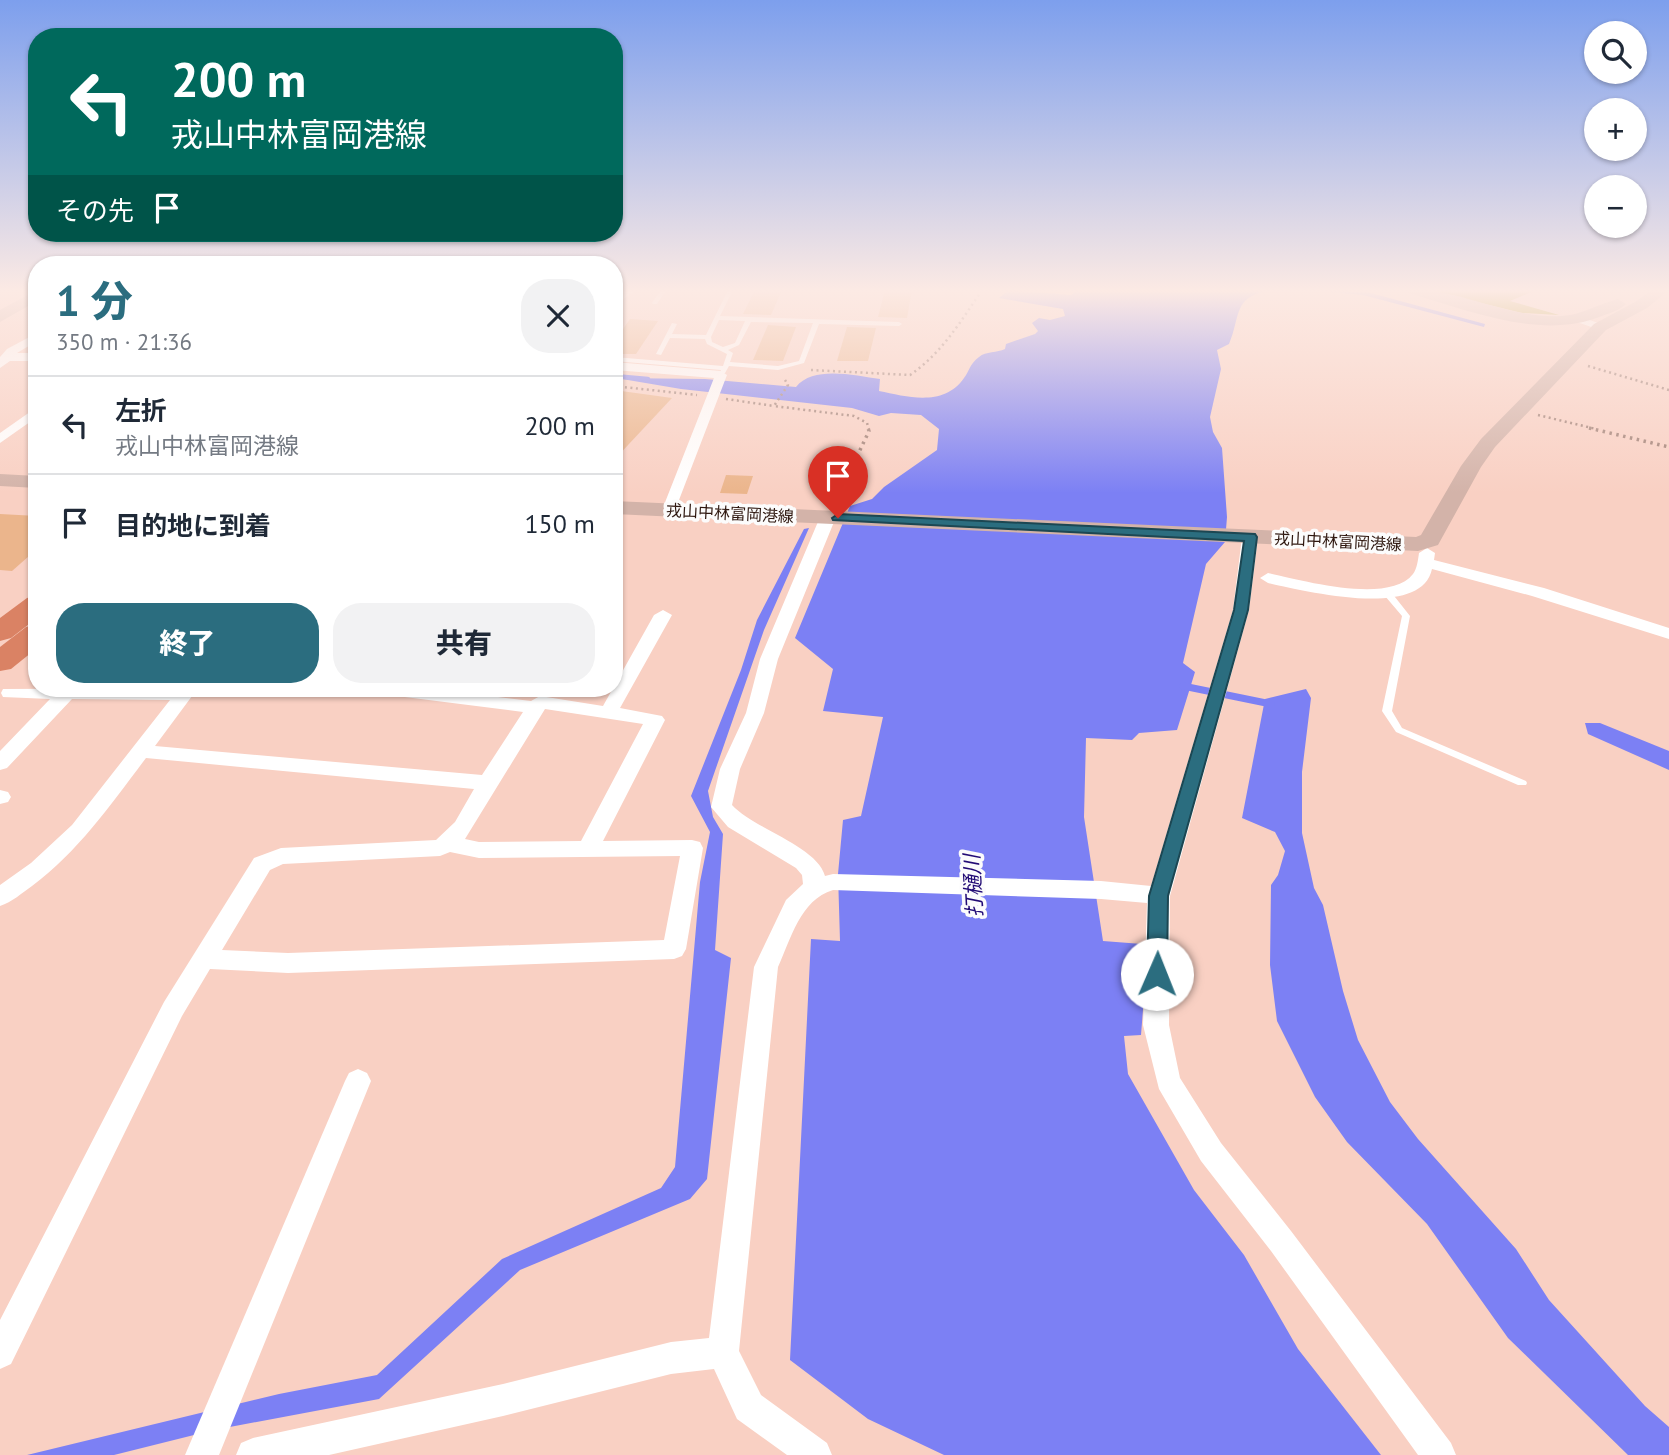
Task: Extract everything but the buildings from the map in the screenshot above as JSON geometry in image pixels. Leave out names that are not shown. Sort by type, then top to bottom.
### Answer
[{"type":"highway","points":[[0,632],[28,611]]},
{"type":"highway","points":[[0,662],[28,640]]},
{"type":"main road","name":"戎山中林富岡港線","points":[[623,507],[1405,544],[1426,541],[1488,443],[1571,358]]},
{"type":"main road","points":[[0,480],[28,482]]},
{"type":"street","points":[[4,361],[28,358]]},
{"type":"street","points":[[623,366],[723,371],[669,510]]},
{"type":"street","points":[[0,439],[28,418]]},
{"type":"street","points":[[824,884],[804,862],[735,822],[720,807],[730,769],[755,713],[769,659],[833,517]]},
{"type":"street","points":[[1243,537],[1241,610],[1159,896],[1156,1025],[1168,1081],[1211,1152],[1281,1241],[1439,1455]]},
{"type":"street","points":[[1426,541],[1438,565],[1538,592],[1669,634]]},
{"type":"street","points":[[1268,578],[1355,594],[1388,594],[1415,582],[1438,565]]},
{"type":"street","points":[[623,687],[663,615]]},
{"type":"street","points":[[10,693],[28,693]]},
{"type":"street","points":[[0,763],[63,697]]},
{"type":"street","points":[[0,897],[39,869],[80,831],[183,697]]},
{"type":"street","points":[[451,697],[536,708]]},
{"type":"street","points":[[609,712],[617,697]]},
{"type":"street","points":[[0,1353],[173,1009],[262,864],[281,856],[440,849],[449,844],[540,702],[655,720],[593,836],[592,849]]},
{"type":"street","points":[[143,751],[487,783]]},
{"type":"street","points":[[204,959],[288,963],[674,949],[692,848],[479,850],[449,844]]},
{"type":"street","points":[[815,1455],[749,1407],[723,1352],[766,967],[794,906],[824,884],[1101,890],[1159,896]]},
{"type":"street","points":[[206,1445],[358,1081]]},
{"type":"street","points":[[270,1453],[503,1400],[670,1358],[723,1352]]},
{"type":"lane","points":[[723,371],[730,358]]},
{"type":"lane","points":[[623,360],[723,371],[778,368],[802,362],[803,358]]},
{"type":"lane","points":[[1388,594],[1406,616],[1387,711],[1399,730],[1522,783]]},
{"type":"path","points":[[805,371],[910,375],[930,358]]},
{"type":"path","points":[[1566,363],[1599,367],[1669,390]]},
{"type":"path","points":[[775,380],[785,380],[793,376]]},
{"type":"path","points":[[774,406],[788,385],[785,380]]},
{"type":"path","points":[[623,387],[712,396],[854,416],[867,423],[869,430],[833,517]]},
{"type":"path","points":[[1520,410],[1669,447]]},
{"type":"water","name":"打樋川","points":[[979,358],[1219,358],[1221,369],[1210,417],[1213,432],[1222,448],[1227,517],[1225,542],[1206,564],[1183,663],[1195,672],[1177,730],[1139,733],[1132,740],[1086,738],[1084,817],[1103,941],[1142,944],[1144,997],[1141,1035],[1124,1036],[1128,1074],[1194,1190],[1244,1255],[1298,1349],[1381,1455],[944,1455],[868,1419],[790,1360],[811,939],[840,941],[838,874],[843,820],[861,816],[883,717],[823,711],[833,669],[795,638],[850,506],[872,499],[884,487],[937,450],[939,429],[921,415],[891,413],[879,416],[852,408],[681,389],[623,378],[705,379],[796,387],[813,376],[847,374],[880,379],[879,391],[925,398],[946,393],[956,387]]},
{"type":"water","points":[[809,528],[764,630],[708,791],[713,817],[723,834],[715,950],[731,958],[707,1179],[690,1199],[520,1270],[379,1399],[214,1430],[114,1455],[27,1455],[279,1394],[377,1375],[502,1259],[661,1188],[675,1167],[700,882],[710,832],[691,796],[741,670],[757,620],[804,529]]},
{"type":"water","points":[[1306,689],[1311,698],[1302,772],[1302,833],[1314,888],[1323,905],[1343,991],[1358,1040],[1390,1102],[1418,1139],[1516,1249],[1549,1300],[1645,1406],[1669,1427],[1669,1455],[1628,1455],[1508,1338],[1427,1224],[1347,1142],[1315,1097],[1277,1021],[1270,965],[1271,885],[1278,875],[1285,851],[1275,832],[1242,818],[1265,699]]},
{"type":"water","points":[[1585,723],[1600,723],[1669,751],[1669,770],[1588,734]]},
{"type":"waterway","points":[[623,377],[648,379]]},
{"type":"waterway","points":[[1183,686],[1271,704]]},
{"type":"route","points":[[838,518],[1250,537],[1241,610],[1159,896],[1157,974]]}]
